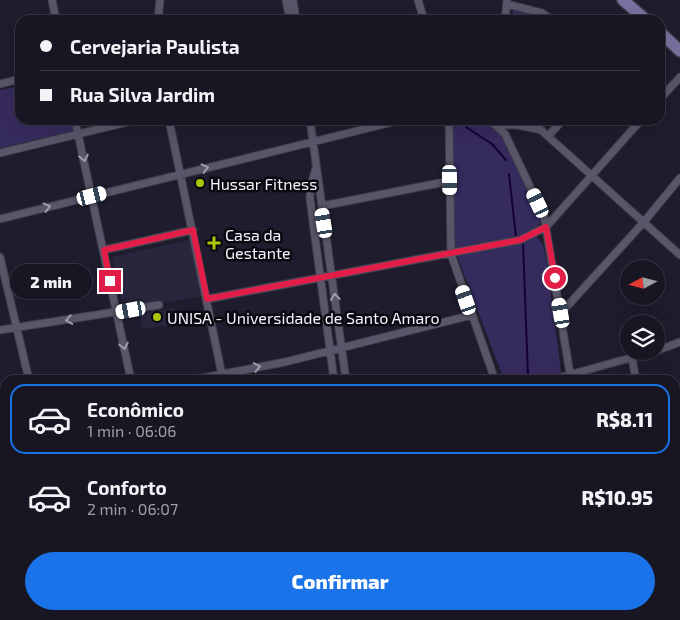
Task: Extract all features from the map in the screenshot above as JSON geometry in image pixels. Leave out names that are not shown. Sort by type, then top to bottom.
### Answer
[{"type":"main road","points":[[623,0],[640,15]]},
{"type":"main road","points":[[665,37],[680,51]]},
{"type":"street","points":[[52,0],[55,15]]},
{"type":"street","points":[[158,15],[160,0]]},
{"type":"street","points":[[286,0],[290,15]]},
{"type":"street","points":[[292,15],[293,0]]},
{"type":"street","points":[[418,0],[422,15]]},
{"type":"street","points":[[506,15],[507,2],[545,15]]},
{"type":"street","points":[[665,94],[680,77]]},
{"type":"street","points":[[0,84],[15,80]]},
{"type":"street","points":[[76,125],[130,375]]},
{"type":"street","points":[[0,153],[115,125]]},
{"type":"street","points":[[170,125],[222,375]]},
{"type":"street","points":[[311,125],[345,375]]},
{"type":"street","points":[[0,219],[381,125]]},
{"type":"street","points":[[449,125],[451,254],[493,375]]},
{"type":"street","points":[[496,125],[505,134],[544,216],[571,375]]},
{"type":"street","points":[[516,125],[531,127],[548,136],[590,176],[680,255]]},
{"type":"street","points":[[548,136],[558,125]]},
{"type":"street","points":[[207,299],[520,240],[546,227],[636,125]]},
{"type":"street","points":[[316,167],[310,188],[310,199],[333,375]]},
{"type":"street","points":[[561,313],[643,223],[680,178]]},
{"type":"street","points":[[322,206],[450,180]]},
{"type":"street","points":[[104,250],[193,230]]},
{"type":"street","points":[[0,257],[28,375]]},
{"type":"street","points":[[0,330],[159,305]]},
{"type":"street","points":[[230,375],[341,346],[472,316]]},
{"type":"street","points":[[665,348],[680,342]]},
{"type":"street","points":[[577,375],[626,360]]},
{"type":"street","points":[[632,360],[635,375]]},
{"type":"shaded area","points":[[513,8],[537,13],[535,15],[512,15]]},
{"type":"shaded area","points":[[15,87],[15,125],[75,125],[76,130],[0,148],[0,90]]},
{"type":"shaded area","points":[[452,125],[492,125],[505,134],[543,217],[534,233],[543,245],[547,264],[561,375],[502,375],[453,245]]},
{"type":"shaded area","points":[[193,239],[205,296],[123,308],[112,257]]},
{"type":"shaded area","points":[[33,274],[36,284],[30,286],[33,295],[13,300],[8,281]]},
{"type":"shaded area","name":"UNISA - Universidade de Santo Amaro","points":[[173,308],[175,324],[142,329],[140,314]]},
{"type":"waterway","points":[[466,127],[492,144],[506,160]]},
{"type":"waterway","points":[[509,174],[516,237]]},
{"type":"waterway","points":[[523,244],[528,375]]},
{"type":"place","name":"Hussar Fitness","points":[[200,183]]},
{"type":"place","name":"Casa da Gestante","points":[[214,243]]},
{"type":"place","name":"UNISA - Universidade de Santo Amaro","points":[[157,317]]},
{"type":"route","points":[[110,281],[104,250],[193,230],[207,299],[520,240],[546,227],[555,278]]}]
